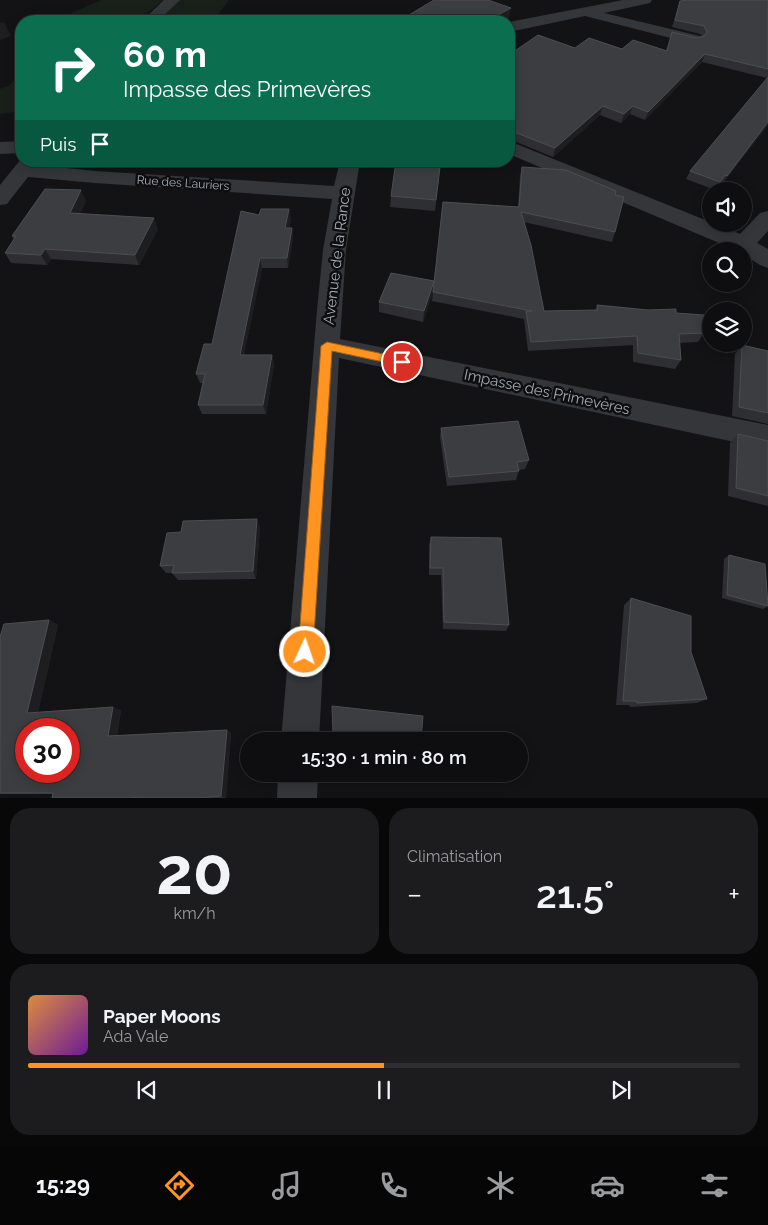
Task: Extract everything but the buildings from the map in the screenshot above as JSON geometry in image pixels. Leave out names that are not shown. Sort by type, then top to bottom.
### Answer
[{"type":"street","points":[[156,15],[173,0]]},
{"type":"street","points":[[515,26],[645,0]]},
{"type":"street","points":[[585,12],[694,39]]},
{"type":"street","points":[[0,148],[15,147]]},
{"type":"street","points":[[515,149],[738,242]]},
{"type":"street","points":[[0,199],[26,167]]},
{"type":"street","name":"Rue des Lauriers","points":[[33,167],[95,177],[342,194]]},
{"type":"street","name":"Avenue de la Rance","points":[[301,732],[327,346],[338,218],[349,167]]},
{"type":"street","points":[[745,242],[768,218]]},
{"type":"street","points":[[752,250],[768,260]]},
{"type":"street","name":"Impasse des Primevères","points":[[327,346],[768,437]]},
{"type":"street","points":[[297,798],[298,782]]},
{"type":"shaded area","points":[[101,0],[163,0],[145,15],[67,15]]},
{"type":"shaded area","points":[[178,0],[229,0],[218,15],[164,15]]},
{"type":"shaded area","points":[[15,80],[15,112],[0,114],[0,89],[8,86]]},
{"type":"route","points":[[305,652],[327,346],[402,362]]}]
